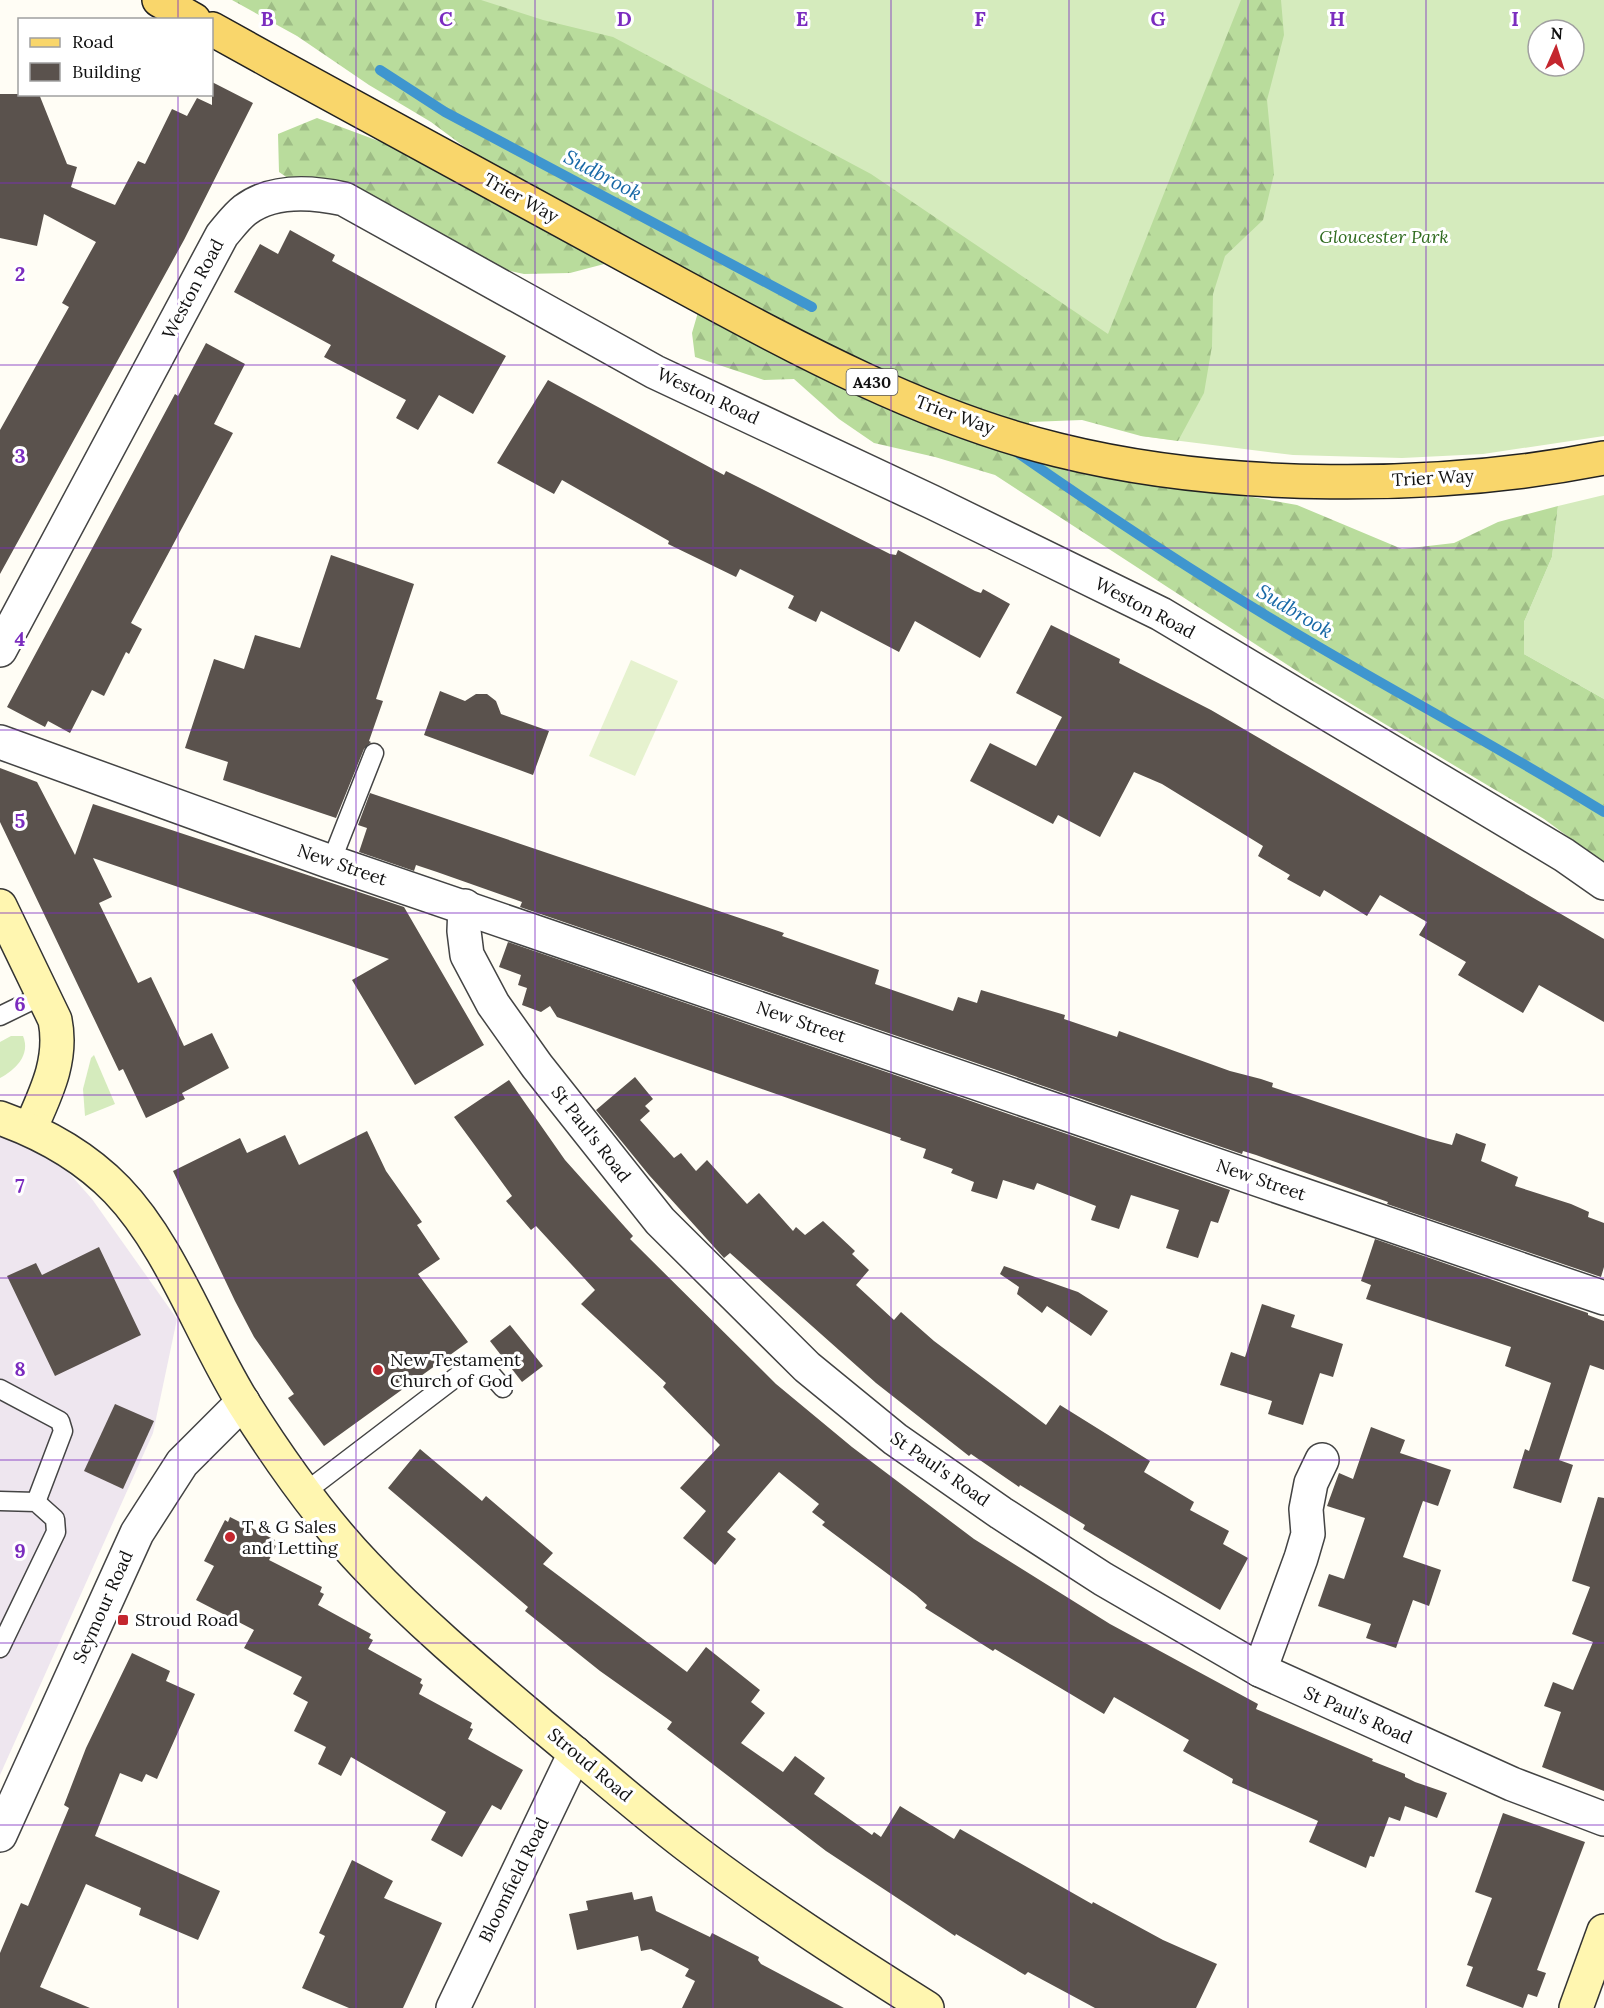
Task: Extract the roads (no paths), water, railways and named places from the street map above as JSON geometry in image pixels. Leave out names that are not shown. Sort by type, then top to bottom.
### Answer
[{"type":"main road","points":[[159,0],[191,18]]},
{"type":"main road","name":"Trier Way","points":[[213,30],[798,348],[939,412],[1057,450],[1135,466],[1203,474],[1300,480],[1400,481],[1487,476],[1604,458]]},
{"type":"main road","name":"Stroud Road","points":[[0,906],[55,1020],[57,1055],[48,1087],[15,1124],[88,1166],[116,1188],[137,1214],[162,1253],[243,1402],[304,1493],[374,1574],[478,1671],[575,1753],[687,1845],[779,1913],[927,2008]]},
{"type":"main road","points":[[1576,2008],[1604,1931]]},
{"type":"street","name":"Weston Road","points":[[0,650],[222,235],[244,211],[264,199],[318,193],[344,199],[655,372],[932,502],[1161,614],[1564,855],[1604,883]]},
{"type":"street","name":"New Street","points":[[0,742],[331,862],[1604,1298]]},
{"type":"street","name":"St Paul's Road","points":[[465,906],[464,931],[467,955],[493,1004],[537,1066],[660,1221],[807,1367],[904,1445],[1094,1573],[1260,1670],[1512,1784],[1604,1819]]},
{"type":"street","name":"Seymour Road","points":[[1,1829],[137,1533],[182,1463],[243,1402]]},
{"type":"street","points":[[1260,1670],[1301,1558],[1308,1534],[1306,1509],[1311,1483],[1322,1460]]},
{"type":"street","name":"Bloomfield Road","points":[[453,2008],[575,1753]]},
{"type":"lane","points":[[331,862],[374,753]]},
{"type":"lane","points":[[0,1016],[43,994]]},
{"type":"lane","points":[[304,1493],[468,1368],[488,1371],[503,1388]]},
{"type":"lane","points":[[0,1389],[60,1421],[63,1431],[36,1502]]},
{"type":"lane","points":[[0,1501],[36,1502],[55,1519],[56,1533],[0,1648]]},
{"type":"waterway","name":"Sudbrook","points":[[380,70],[445,112],[812,307]]},
{"type":"waterway","name":"Sudbrook","points":[[1015,451],[1197,573],[1271,619],[1604,812]]},
{"type":"place","name":"New Testament Church of God","points":[[378,1370]]},
{"type":"place","name":"T & G Sales and Letting","points":[[230,1537]]},
{"type":"place","name":"Stroud Road","points":[[123,1620]]},
{"type":"park label","name":"Gloucester Park","points":[[1384,237]]}]
